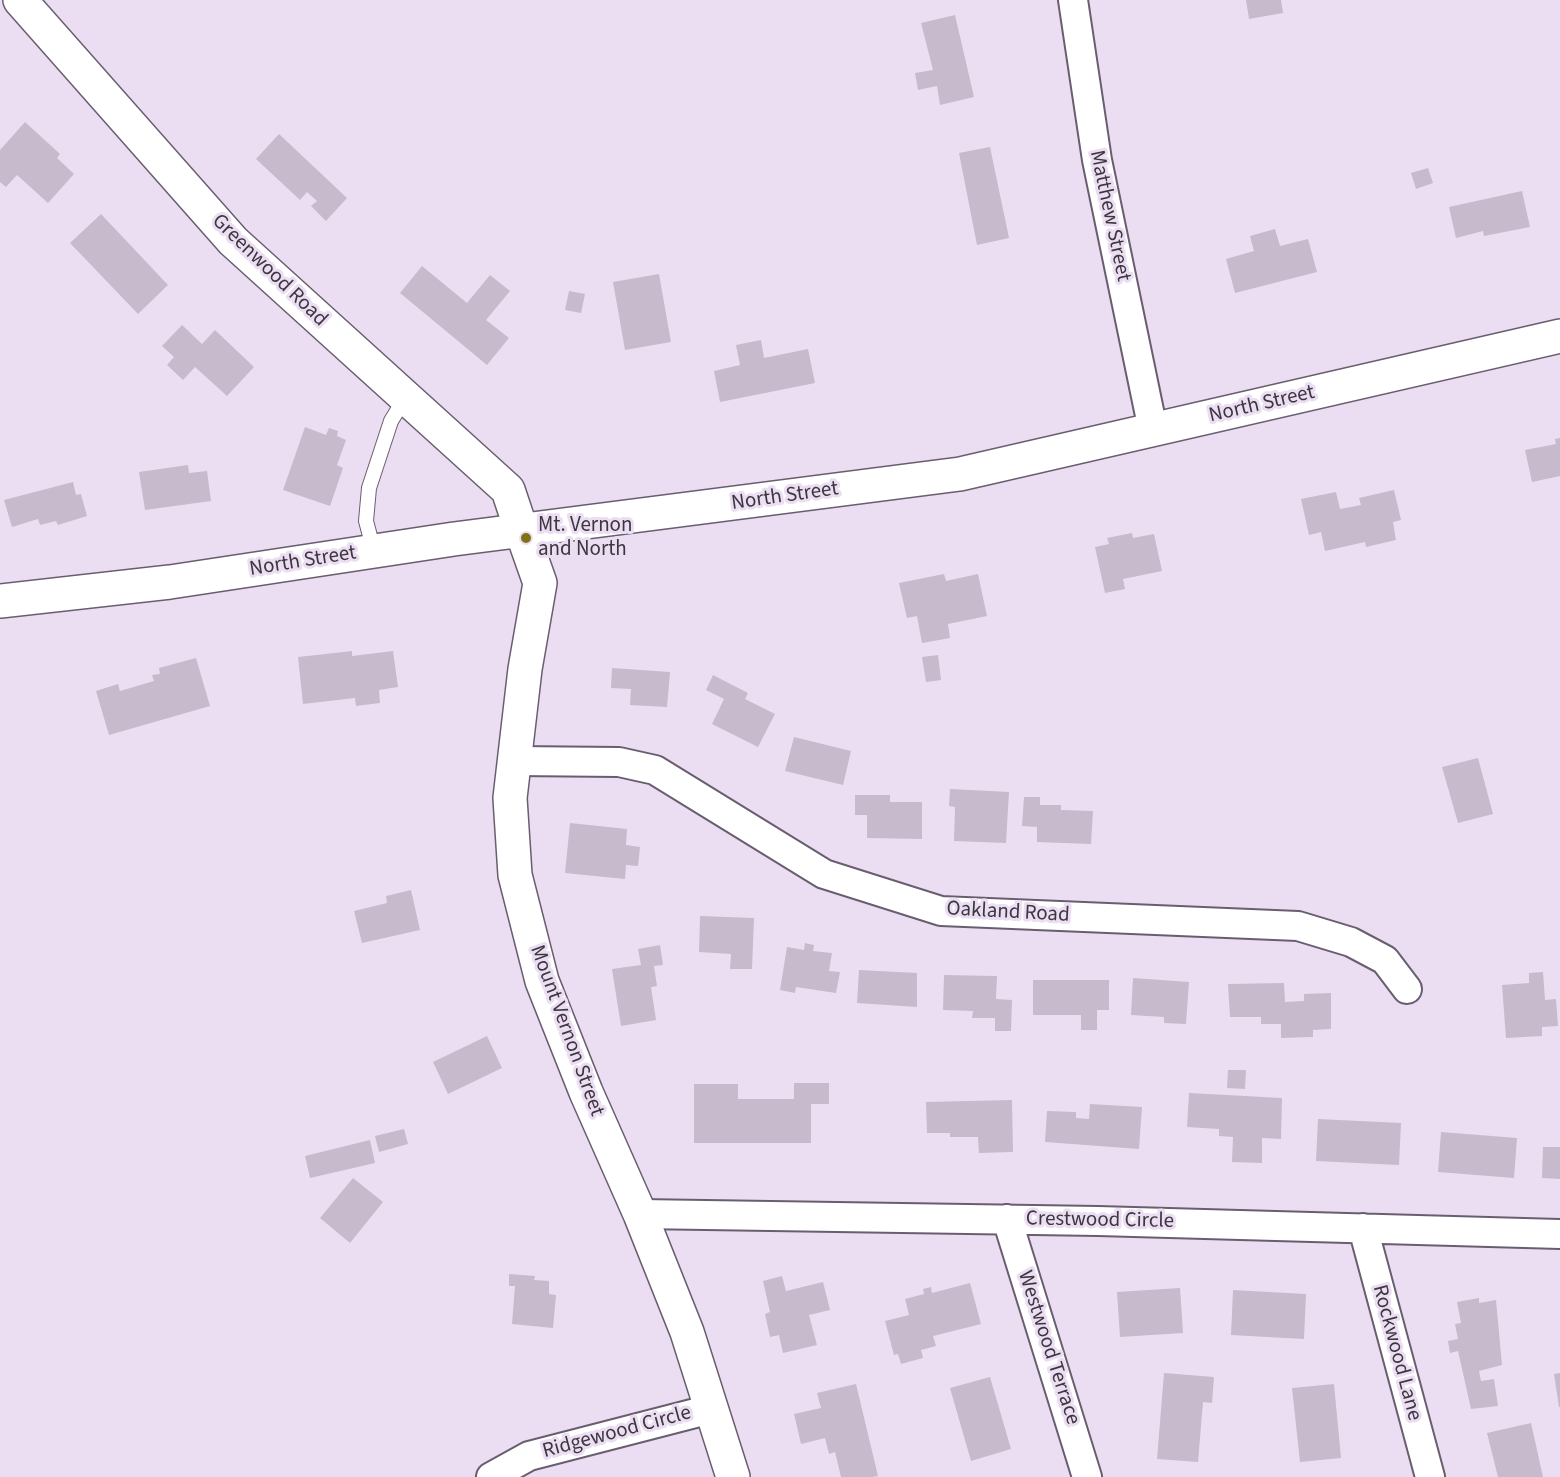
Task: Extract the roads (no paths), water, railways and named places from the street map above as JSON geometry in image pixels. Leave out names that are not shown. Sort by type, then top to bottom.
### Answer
[{"type":"main road","name":"Greenwood Road","points":[[20,0],[233,240],[508,490],[522,532]]},
{"type":"main road","name":"North Street","points":[[0,601],[170,582],[374,551],[960,474],[1560,336]]},
{"type":"main road","name":"Mount Vernon Street","points":[[522,532],[540,583],[525,669],[510,798],[515,875],[542,981],[585,1092],[639,1214],[687,1332],[733,1477]]},
{"type":"street","name":"Matthew Street","points":[[1073,0],[1097,160],[1153,430]]},
{"type":"street","name":"Oakland Road","points":[[515,761],[619,762],[656,770],[824,874],[941,911],[1298,926],[1351,942],[1385,960],[1407,989]]},
{"type":"street","name":"Crestwood Circle","points":[[639,1214],[1007,1219],[1560,1234]]},
{"type":"street","name":"Westwood Terrace","points":[[1007,1219],[1087,1477]]},
{"type":"street","name":"Rockwood Lane","points":[[1363,1228],[1430,1477]]},
{"type":"street","name":"Ridgewood Circle","points":[[491,1477],[529,1456],[711,1409]]},
{"type":"lane","points":[[374,551],[366,521],[369,488],[391,421],[405,398]]},
{"type":"place","name":"Mt. Vernon and North","points":[[526,538]]}]
